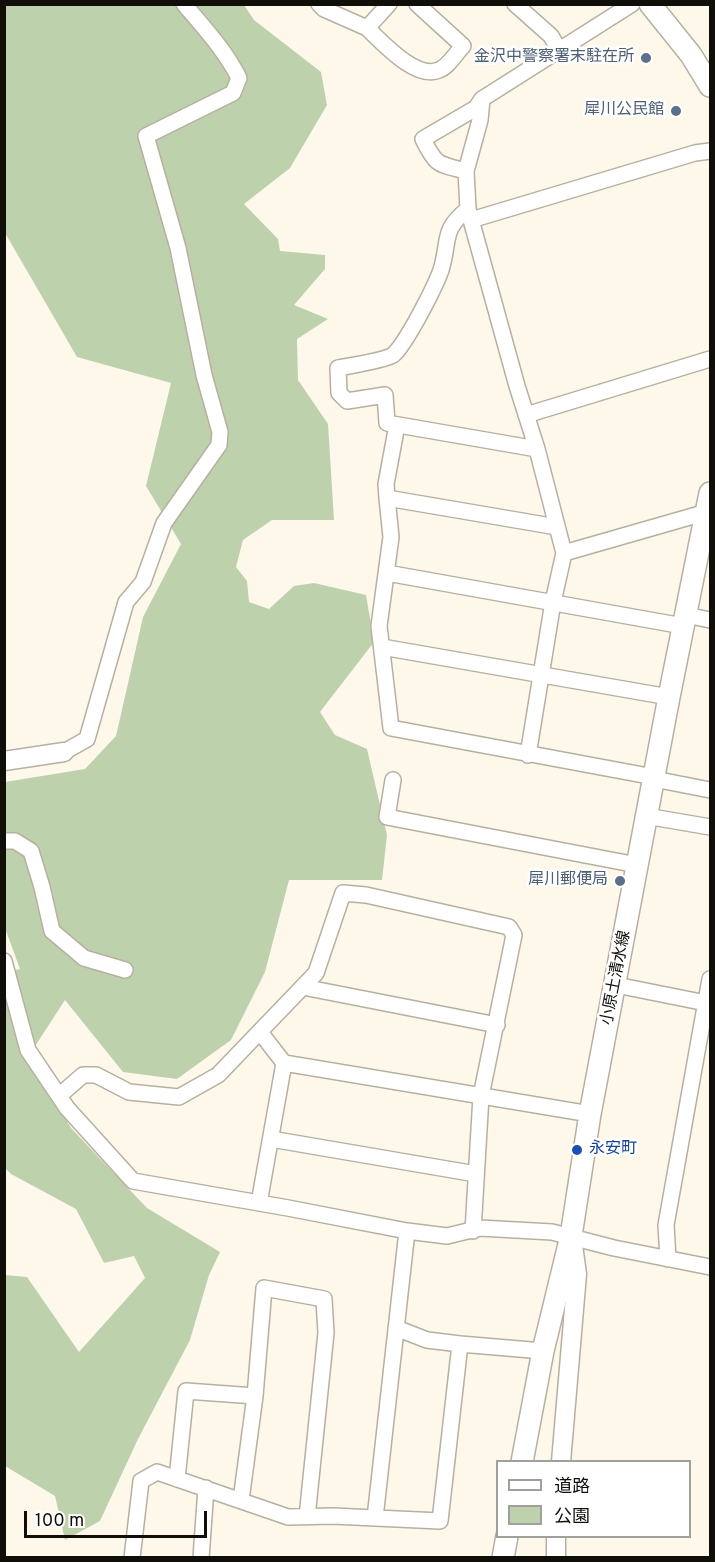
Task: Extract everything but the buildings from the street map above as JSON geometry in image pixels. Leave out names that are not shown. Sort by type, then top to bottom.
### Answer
[{"type":"main road","points":[[650,4],[691,55],[711,86]]},
{"type":"main road","name":"小原土清水線","points":[[522,1460],[543,1351],[572,1236],[590,1114],[669,697],[709,503]]},
{"type":"main road","points":[[503,1557],[507,1538]]},
{"type":"street","points":[[4,761],[64,752],[87,739],[126,602],[143,582],[164,523],[219,445],[220,432],[204,375],[178,248],[146,136],[233,93],[239,78],[214,38],[184,4]]},
{"type":"street","points":[[319,4],[324,9],[368,28],[399,57],[426,73],[441,70],[463,46],[417,4]]},
{"type":"street","points":[[368,28],[389,4]]},
{"type":"street","points":[[515,4],[550,36],[559,50]]},
{"type":"street","points":[[466,171],[440,165],[432,157],[423,139],[476,108],[482,99],[632,4]]},
{"type":"street","points":[[482,99],[480,120],[466,171],[470,214],[564,553],[553,602],[528,755]]},
{"type":"street","points":[[537,449],[387,423],[385,395],[347,401],[339,393],[339,368],[392,355],[413,328],[441,270],[448,232],[455,219],[695,153],[711,151]]},
{"type":"street","points":[[526,415],[711,359]]},
{"type":"street","points":[[397,425],[386,484],[391,537],[379,626],[391,728],[711,790]]},
{"type":"street","points":[[387,498],[557,526]]},
{"type":"street","points":[[564,553],[709,503]]},
{"type":"street","points":[[387,573],[553,602],[685,621],[711,620]]},
{"type":"street","points":[[382,647],[669,697]]},
{"type":"street","points":[[393,780],[387,817],[637,865]]},
{"type":"street","points":[[646,816],[711,827]]},
{"type":"street","points":[[4,841],[15,841],[31,851],[52,931],[84,958],[125,970]]},
{"type":"street","points":[[60,1095],[83,1075],[96,1075],[129,1092],[179,1097],[218,1075],[316,973],[343,893],[366,895],[509,927],[514,935],[481,1096],[473,1230]]},
{"type":"street","points":[[4,961],[28,1050],[67,1108],[133,1181],[407,1231],[447,1236],[480,1228],[572,1236],[614,1248],[711,1268]]},
{"type":"street","points":[[668,1259],[666,1225],[711,979]]},
{"type":"street","points":[[616,986],[706,1003]]},
{"type":"street","points":[[303,987],[497,1025]]},
{"type":"street","points":[[260,1032],[284,1064],[590,1114]]},
{"type":"street","points":[[259,1203],[284,1064]]},
{"type":"street","points":[[271,1139],[476,1174]]},
{"type":"street","points":[[375,1518],[407,1231]]},
{"type":"street","points":[[561,1460],[578,1275],[572,1236]]},
{"type":"street","points":[[241,1500],[255,1396],[264,1288],[324,1299],[326,1334],[307,1517]]},
{"type":"street","points":[[396,1328],[427,1340],[543,1351]]},
{"type":"street","points":[[132,1557],[141,1481],[157,1472],[288,1517],[333,1516],[441,1521],[460,1344]]},
{"type":"street","points":[[177,1479],[186,1390],[255,1396]]},
{"type":"street","points":[[201,1557],[206,1488]]},
{"type":"street","points":[[556,1538],[556,1557]]},
{"type":"green space","points":[[5,5],[244,5],[254,20],[321,72],[327,105],[290,168],[244,204],[278,239],[280,251],[325,255],[325,269],[294,305],[328,319],[297,339],[298,380],[328,424],[334,520],[272,520],[243,540],[236,567],[247,581],[249,602],[269,609],[294,586],[314,583],[366,595],[374,642],[320,712],[335,735],[367,749],[387,835],[382,880],[289,880],[265,972],[231,1040],[177,1079],[123,1072],[65,1000],[28,1057],[71,1128],[147,1208],[220,1252],[209,1275],[190,1340],[138,1439],[100,1521],[65,1540],[55,1496],[5,1466],[5,1275],[27,1277],[79,1352],[145,1278],[134,1256],[104,1263],[76,1209],[11,1174],[5,1168],[5,972],[20,969],[5,928],[5,782],[85,769],[116,736],[143,617],[181,544],[146,486],[171,383],[77,357],[5,233]]},
{"type":"place","name":"金沢中警察署末駐在所","points":[[646,58]]},
{"type":"place","name":"犀川公民館","points":[[676,111]]},
{"type":"place","name":"犀川郵便局","points":[[620,881]]},
{"type":"place","name":"永安町","points":[[577,1150]]}]
